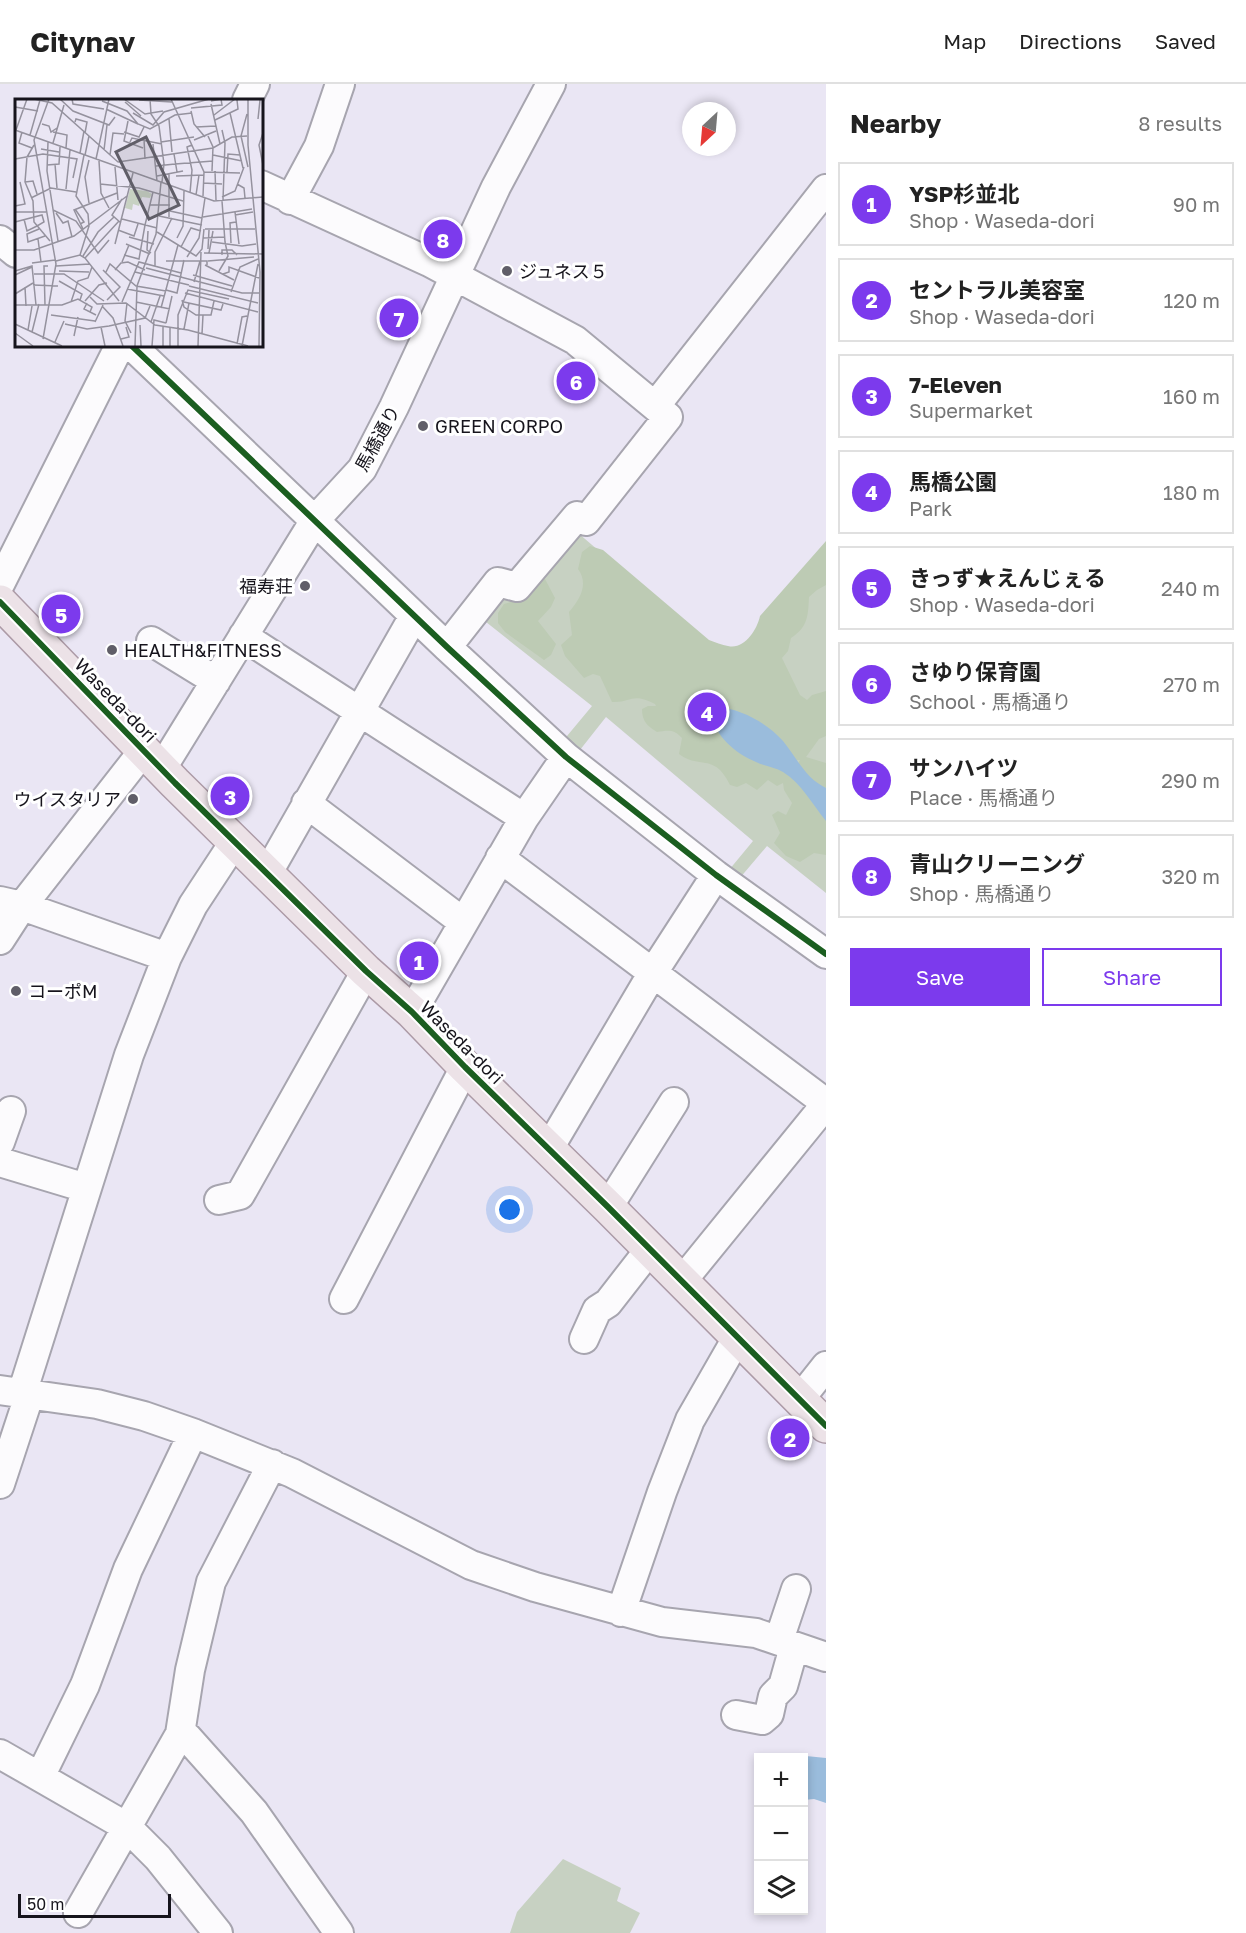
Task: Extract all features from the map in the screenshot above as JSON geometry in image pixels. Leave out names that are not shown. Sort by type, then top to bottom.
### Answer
[{"type":"main road","name":"Waseda-dori","points":[[0,602],[267,874],[366,971],[412,1012],[826,1426]]},
{"type":"street","points":[[248,99],[255,84]]},
{"type":"street","points":[[290,200],[319,146],[340,84]]},
{"type":"street","name":"馬橋通り","points":[[0,940],[11,904],[153,759],[216,681],[315,520],[362,469],[394,407],[496,187],[551,84]]},
{"type":"street","points":[[262,186],[368,233],[575,340],[669,417],[586,521],[577,516],[518,587],[498,582],[447,647]]},
{"type":"street","points":[[656,405],[826,189]]},
{"type":"street","points":[[0,240],[15,252]]},
{"type":"street","points":[[0,584],[119,346]]},
{"type":"street","points":[[132,346],[414,616],[566,757],[716,875],[826,954]]},
{"type":"street","points":[[267,874],[414,616]]},
{"type":"street","points":[[243,636],[524,818]]},
{"type":"street","points":[[151,641],[216,681]]},
{"type":"street","points":[[412,1012],[524,818],[566,757]]},
{"type":"street","points":[[306,803],[463,922]]},
{"type":"street","points":[[13,1392],[25,1384],[129,1055],[167,957],[193,905],[235,841]]},
{"type":"street","points":[[500,858],[826,1104],[682,1281]]},
{"type":"street","points":[[548,1150],[652,974],[716,875]]},
{"type":"street","points":[[11,904],[167,957]]},
{"type":"street","points":[[219,1200],[240,1195],[366,971]]},
{"type":"street","points":[[344,1299],[465,1067]]},
{"type":"street","points":[[608,1207],[674,1102]]},
{"type":"street","points":[[0,1142],[11,1110]]},
{"type":"street","points":[[0,1162],[86,1188]]},
{"type":"street","points":[[584,1339],[597,1310],[608,1303],[650,1249]]},
{"type":"street","points":[[621,1612],[662,1492],[690,1420],[738,1338]]},
{"type":"street","points":[[799,1400],[826,1366]]},
{"type":"street","points":[[13,1392],[98,1404],[144,1416],[193,1433],[272,1464],[471,1564],[535,1587],[662,1622],[756,1633],[826,1657]]},
{"type":"street","points":[[0,1484],[26,1405],[13,1392]]},
{"type":"street","points":[[40,1777],[85,1685],[128,1569],[193,1433]]},
{"type":"street","points":[[78,1913],[180,1734],[190,1670],[211,1582],[272,1464]]},
{"type":"street","points":[[736,1715],[762,1720],[769,1714],[773,1696],[783,1686],[796,1589]]},
{"type":"street","points":[[180,1734],[187,1737],[254,1812],[339,1933]]},
{"type":"street","points":[[0,1754],[127,1827],[158,1858],[211,1930]]},
{"type":"green space","points":[[578,533],[733,665],[826,558],[826,893],[767,846],[739,879],[729,870],[753,841],[606,717],[576,755],[562,742],[592,706],[481,618],[499,595]]},
{"type":"green space","points":[[826,541],[826,585],[809,597],[804,625],[791,638],[788,651],[782,658],[800,695],[807,700],[812,695],[826,691],[826,736],[819,739],[806,757],[826,763],[826,790],[819,790],[797,765],[800,760],[779,762],[826,808],[826,855],[814,853],[800,862],[786,856],[774,843],[780,833],[772,815],[778,811],[786,815],[792,803],[784,790],[783,783],[777,786],[768,780],[757,790],[746,783],[737,787],[730,785],[718,768],[687,759],[679,754],[682,738],[679,735],[671,731],[657,732],[644,720],[642,709],[656,706],[655,704],[636,698],[612,702],[600,676],[593,674],[584,678],[565,656],[561,645],[572,635],[569,612],[582,591],[583,580],[578,569],[582,552],[590,546],[603,550],[709,640],[726,646],[734,646],[749,638],[760,616]]},
{"type":"green space","points":[[542,579],[545,579],[555,598],[551,607],[538,621],[556,644],[551,655],[544,660],[505,632],[498,623],[498,613],[504,604],[528,597]]},
{"type":"green space","points":[[563,1859],[621,1888],[617,1901],[640,1913],[630,1933],[510,1933],[517,1912]]},
{"type":"water","points":[[718,707],[753,718],[783,741],[812,779],[826,788],[826,821],[790,777],[780,770],[748,758],[726,742],[716,728],[713,719],[713,711]]},
{"type":"water","points":[[808,1756],[826,1758],[826,1803],[808,1800]]},
{"type":"cycle path","points":[[132,346],[447,647],[566,757],[716,875],[826,954]]},
{"type":"cycle path","points":[[0,602],[175,783],[366,971],[412,1012],[826,1426]]},
{"type":"place","name":"青山クリーニング","points":[[443,239]]},
{"type":"place","name":"ジュネス５","points":[[507,271]]},
{"type":"place","name":"サンハイツ","points":[[399,318]]},
{"type":"place","name":"さゆり保育園","points":[[576,381]]},
{"type":"place","name":"GREEN CORPO","points":[[423,426]]},
{"type":"place","name":"福寿荘","points":[[305,586]]},
{"type":"place","name":"きっず★えんじぇる","points":[[61,614]]},
{"type":"place","name":"HEALTH&FITNESS","points":[[112,650]]},
{"type":"place","name":"馬橋公園","points":[[707,712]]},
{"type":"place","name":"7-Eleven","points":[[230,796]]},
{"type":"place","name":"ウイスタリア","points":[[133,799]]},
{"type":"place","name":"YSP杉並北","points":[[419,961]]},
{"type":"place","name":"コーポM","points":[[16,991]]},
{"type":"place","name":"セントラル美容室","points":[[790,1438]]}]
